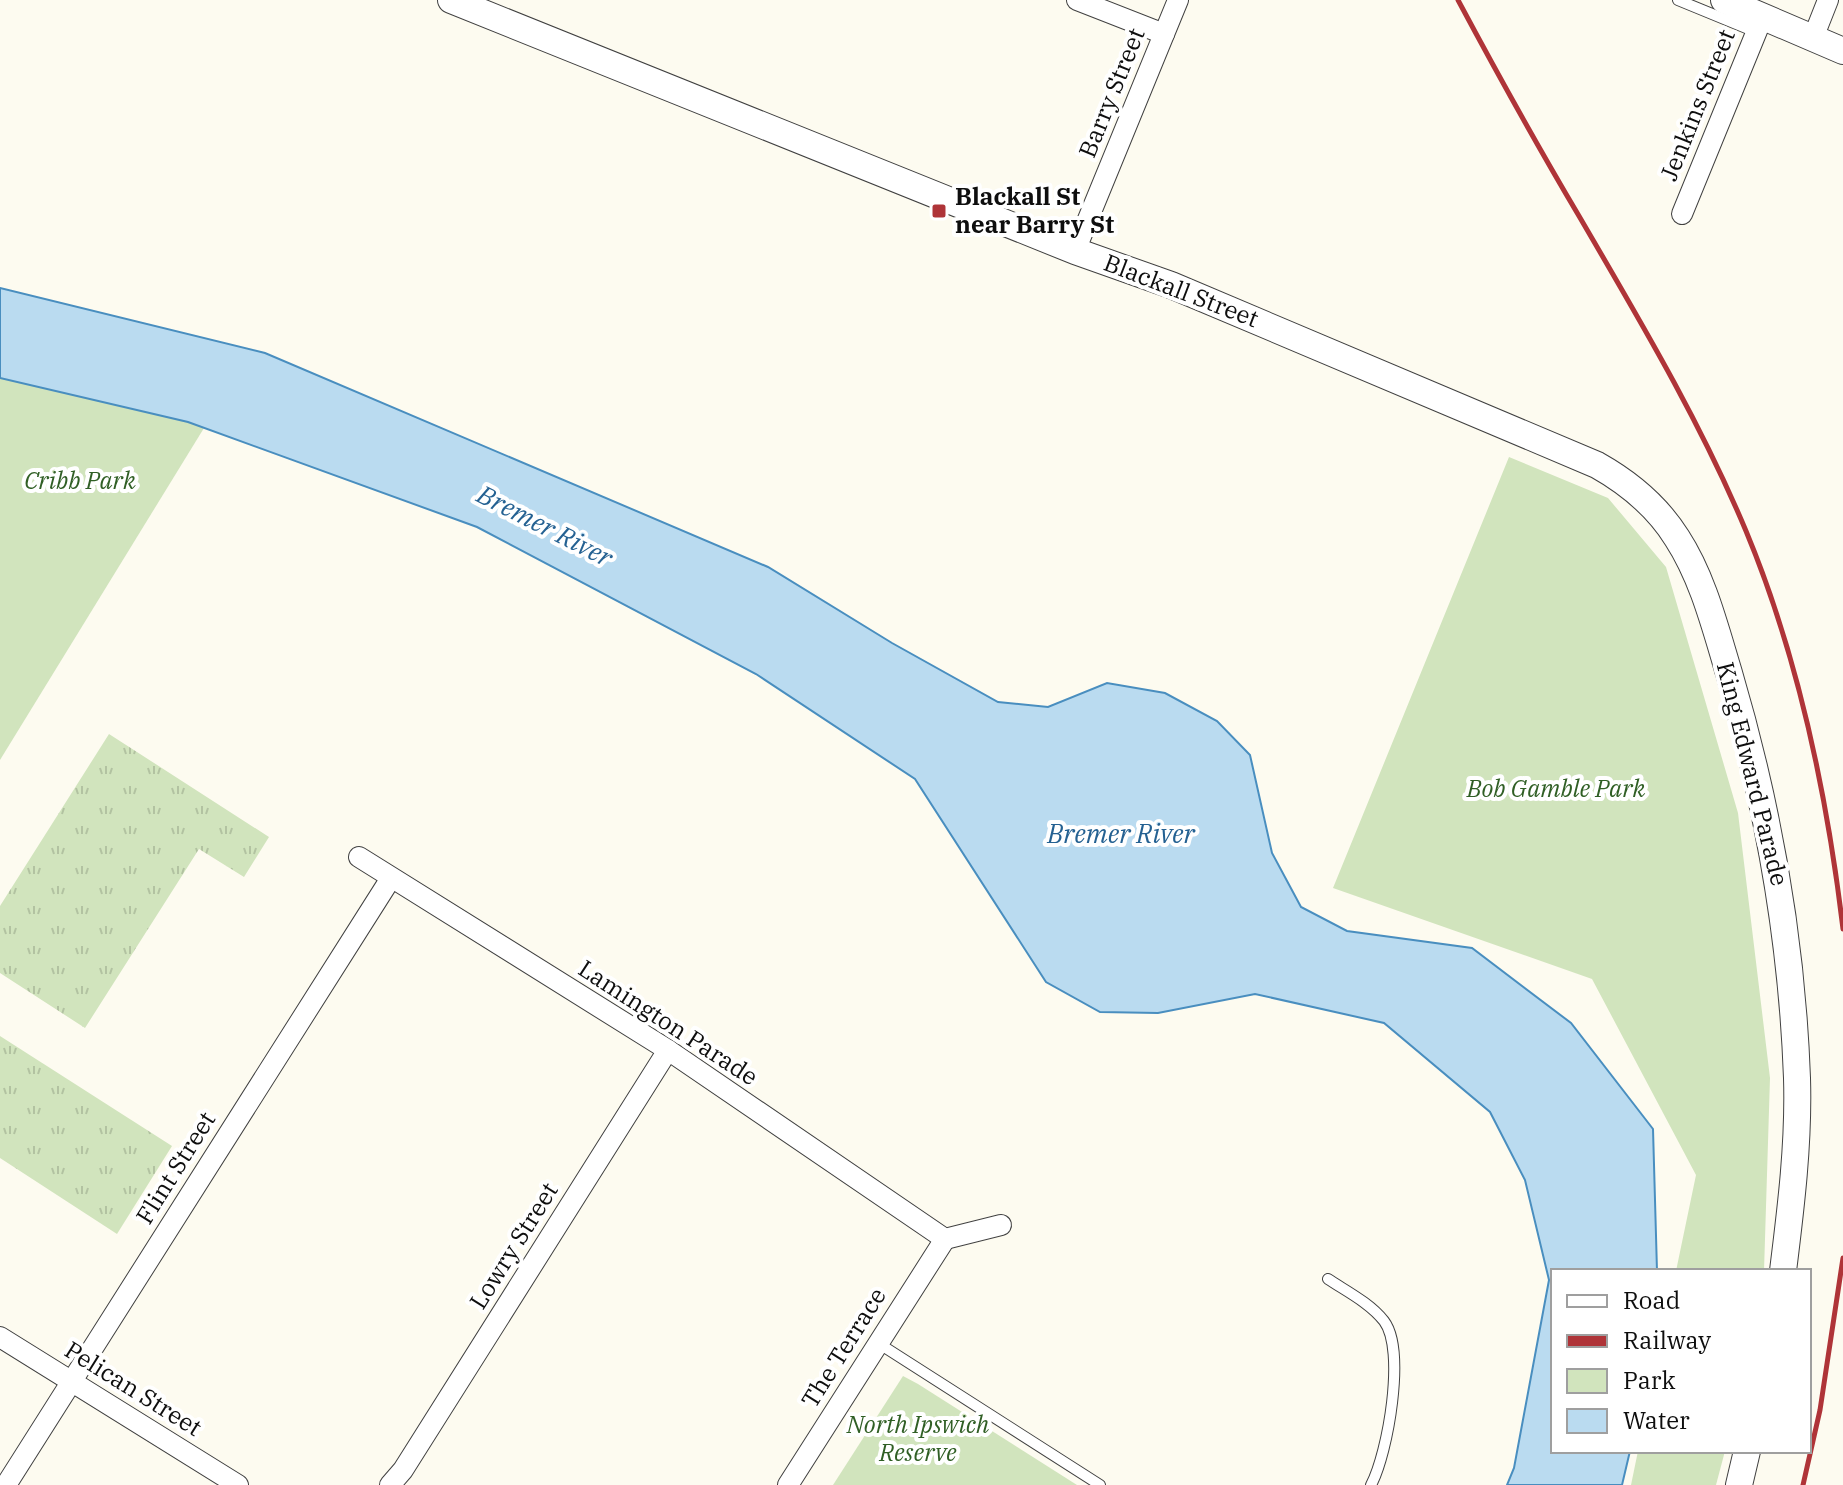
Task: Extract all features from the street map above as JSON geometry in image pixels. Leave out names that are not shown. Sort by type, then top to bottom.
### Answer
[{"type":"street","points":[[1077,0],[1164,34]]},
{"type":"street","name":"Barry Street","points":[[1075,251],[1178,0]]},
{"type":"street","points":[[1724,0],[1759,24],[1813,38],[1843,51]]},
{"type":"street","points":[[1813,38],[1828,0]]},
{"type":"street","name":"Blackall Street","points":[[463,2],[1075,251],[1171,285],[1597,465]]},
{"type":"street","name":"Jenkins Street","points":[[1682,214],[1759,24]]},
{"type":"street","name":"King Edward Parade","points":[[1597,465],[1616,475],[1650,504],[1685,551],[1713,619],[1766,812],[1783,913],[1797,1080],[1794,1182],[1783,1269]]},
{"type":"street","name":"Lamington Parade","points":[[359,857],[668,1050],[945,1239]]},
{"type":"street","name":"Flint Street","points":[[6,1485],[391,878]]},
{"type":"street","name":"Lowry Street","points":[[397,1480],[668,1050]]},
{"type":"street","points":[[945,1239],[1001,1225]]},
{"type":"street","name":"The Terrace","points":[[788,1485],[945,1239]]},
{"type":"street","name":"Pelican Street","points":[[0,1337],[238,1485]]},
{"type":"street","points":[[1739,1485],[1747,1453]]},
{"type":"lane","points":[[1678,0],[1759,24]]},
{"type":"lane","points":[[1328,1279],[1375,1312],[1391,1334],[1394,1353],[1388,1438],[1380,1468],[1371,1485]]},
{"type":"lane","points":[[878,1343],[1100,1485]]},
{"type":"green space","name":"Cribb Park","points":[[0,378],[204,428],[0,760]]},
{"type":"green space","name":"Bob Gamble Park","points":[[1509,457],[1608,498],[1666,567],[1738,813],[1770,1078],[1764,1269],[1676,1269],[1696,1175],[1592,979],[1333,888]]},
{"type":"green space","points":[[109,734],[269,837],[244,877],[199,849],[85,1028],[0,973],[0,906]]},
{"type":"green space","points":[[0,1036],[172,1146],[117,1234],[0,1158]]},
{"type":"green space","name":"North Ipswich Reserve","points":[[903,1376],[918,1384],[1077,1485],[833,1485]]},
{"type":"green space","points":[[1638,1453],[1724,1453],[1716,1485],[1631,1485]]},
{"type":"water","name":"Bremer River","points":[[0,288],[265,353],[768,567],[892,643],[998,702],[1048,707],[1107,683],[1165,693],[1217,721],[1250,755],[1272,853],[1301,907],[1347,931],[1472,948],[1571,1023],[1653,1129],[1657,1269],[1551,1269],[1551,1453],[1630,1453],[1622,1485],[1507,1485],[1514,1468],[1549,1280],[1525,1180],[1490,1112],[1384,1023],[1255,994],[1158,1013],[1100,1012],[1046,982],[915,779],[756,674],[477,527],[188,422],[0,378]]},
{"type":"railway","points":[[1458,0],[1668,371],[1746,531],[1781,627],[1808,726],[1828,827],[1843,929]]},
{"type":"railway","points":[[1811,1450],[1843,1258]]},
{"type":"railway","points":[[1803,1485],[1810,1453]]},
{"type":"place","name":"Blackall St near Barry St","points":[[939,211]]}]
